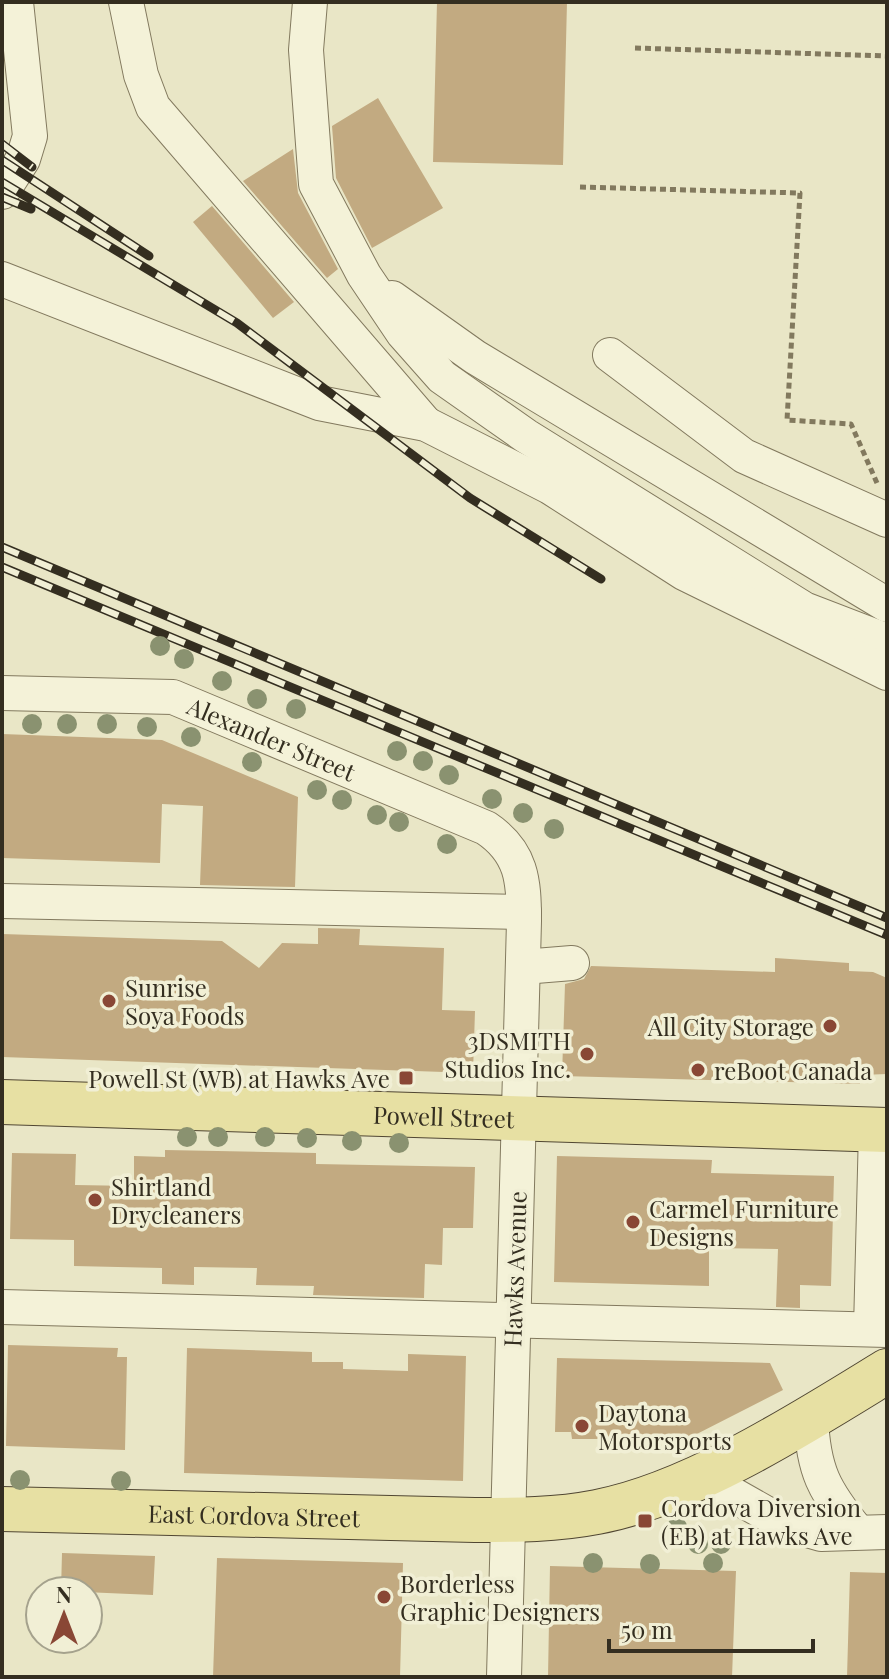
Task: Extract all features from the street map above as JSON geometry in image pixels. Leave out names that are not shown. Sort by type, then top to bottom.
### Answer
[{"type":"main road","name":"Powell Street","points":[[2,1102],[882,1130]]},
{"type":"main road","name":"East Cordova Street","points":[[2,1509],[507,1520],[542,1520],[600,1512],[700,1476],[811,1418],[887,1371]]},
{"type":"street","points":[[2,192],[23,159],[30,136],[13,63],[16,2]]},
{"type":"street","points":[[126,2],[141,75],[153,107],[426,424]]},
{"type":"street","points":[[310,2],[306,50],[316,184],[364,275],[403,333],[442,377],[526,436],[804,609],[887,641]]},
{"type":"street","points":[[364,275],[416,319],[887,605]]},
{"type":"street","points":[[364,275],[656,441],[887,581]]},
{"type":"street","points":[[2,279],[319,403],[426,424],[550,487],[684,573],[887,673]]},
{"type":"street","points":[[416,319],[427,335],[471,372],[673,499],[887,624]]},
{"type":"street","points":[[610,355],[744,456],[852,507],[887,520]]},
{"type":"street","name":"Alexander Street","points":[[2,693],[173,697],[486,828],[500,838],[518,861]]},
{"type":"street","name":"Hawks Avenue","points":[[504,1677],[524,912],[518,861]]},
{"type":"street","points":[[2,901],[524,912]]},
{"type":"street","points":[[523,967],[572,963]]},
{"type":"street","points":[[2,1307],[879,1330],[882,1130]]},
{"type":"street","points":[[811,1418],[813,1451],[824,1488],[872,1532]]},
{"type":"street","points":[[700,1476],[783,1523],[821,1534],[872,1532]]},
{"type":"path","points":[[635,48],[887,56]]},
{"type":"path","points":[[580,187],[800,193],[787,420],[851,424],[877,484]]},
{"type":"building","points":[[437,2],[567,2],[563,165],[433,162]]},
{"type":"building","points":[[378,98],[443,208],[372,248],[336,178],[332,126]]},
{"type":"building","points":[[293,149],[298,193],[338,269],[327,278],[243,181]]},
{"type":"building","points":[[212,206],[294,302],[273,318],[193,222]]},
{"type":"building","points":[[2,734],[162,740],[298,797],[295,887],[200,885],[203,806],[162,804],[160,863],[2,858]]},
{"type":"building","points":[[318,928],[360,929],[359,945],[444,948],[442,1010],[475,1011],[473,1073],[2,1057],[2,934],[222,941],[259,968],[282,943],[318,944]]},
{"type":"building","points":[[775,958],[849,963],[849,971],[873,972],[887,978],[887,1074],[861,1075],[860,1084],[562,1076],[565,984],[584,979],[591,966],[775,972]]},
{"type":"building","points":[[165,1150],[316,1153],[316,1164],[475,1167],[473,1228],[443,1228],[442,1265],[425,1264],[424,1298],[313,1295],[314,1286],[256,1285],[257,1268],[194,1267],[194,1285],[162,1284],[162,1268],[74,1266],[74,1240],[10,1239],[12,1153],[76,1154],[75,1185],[134,1186],[134,1156],[165,1157]]},
{"type":"building","name":"Carmel Furniture Designs","points":[[557,1156],[712,1160],[711,1173],[834,1176],[831,1286],[800,1285],[800,1308],[776,1307],[778,1249],[709,1248],[709,1286],[554,1282]]},
{"type":"building","points":[[8,1345],[118,1348],[117,1357],[127,1357],[125,1450],[6,1446]]},
{"type":"building","points":[[187,1348],[312,1352],[312,1362],[343,1362],[343,1369],[408,1371],[408,1354],[466,1356],[463,1481],[184,1473]]},
{"type":"building","points":[[557,1358],[770,1363],[783,1390],[687,1439],[572,1439],[571,1432],[555,1432]]},
{"type":"building","points":[[62,1553],[155,1556],[153,1595],[104,1593],[104,1575],[61,1575]]},
{"type":"building","points":[[217,1558],[403,1563],[400,1677],[213,1677]]},
{"type":"building","points":[[550,1566],[736,1571],[732,1677],[548,1677]]},
{"type":"building","points":[[850,1572],[887,1573],[887,1677],[847,1677]]},
{"type":"railway","points":[[2,144],[32,167]]},
{"type":"railway","points":[[2,160],[149,256]]},
{"type":"railway","points":[[2,182],[237,323],[470,498],[601,579]]},
{"type":"railway","points":[[2,197],[31,209]]},
{"type":"railway","points":[[2,547],[887,918]]},
{"type":"railway","points":[[2,567],[887,935]]},
{"type":"place","name":"Sunrise Soya Foods","points":[[109,1001]]},
{"type":"place","name":"All City Storage","points":[[830,1026]]},
{"type":"place","name":"3DSMITH Studios Inc.","points":[[587,1054]]},
{"type":"place","name":"reBoot Canada","points":[[698,1070]]},
{"type":"place","name":"Powell St (WB) at Hawks Ave","points":[[406,1078]]},
{"type":"place","name":"Shirtland Drycleaners","points":[[95,1200]]},
{"type":"place","name":"Carmel Furniture Designs","points":[[633,1222]]},
{"type":"place","name":"Daytona Motorsports","points":[[582,1426]]},
{"type":"place","name":"Cordova Diversion (EB) at Hawks Ave","points":[[645,1521]]},
{"type":"place","name":"Borderless Graphic Designers","points":[[384,1597]]}]
